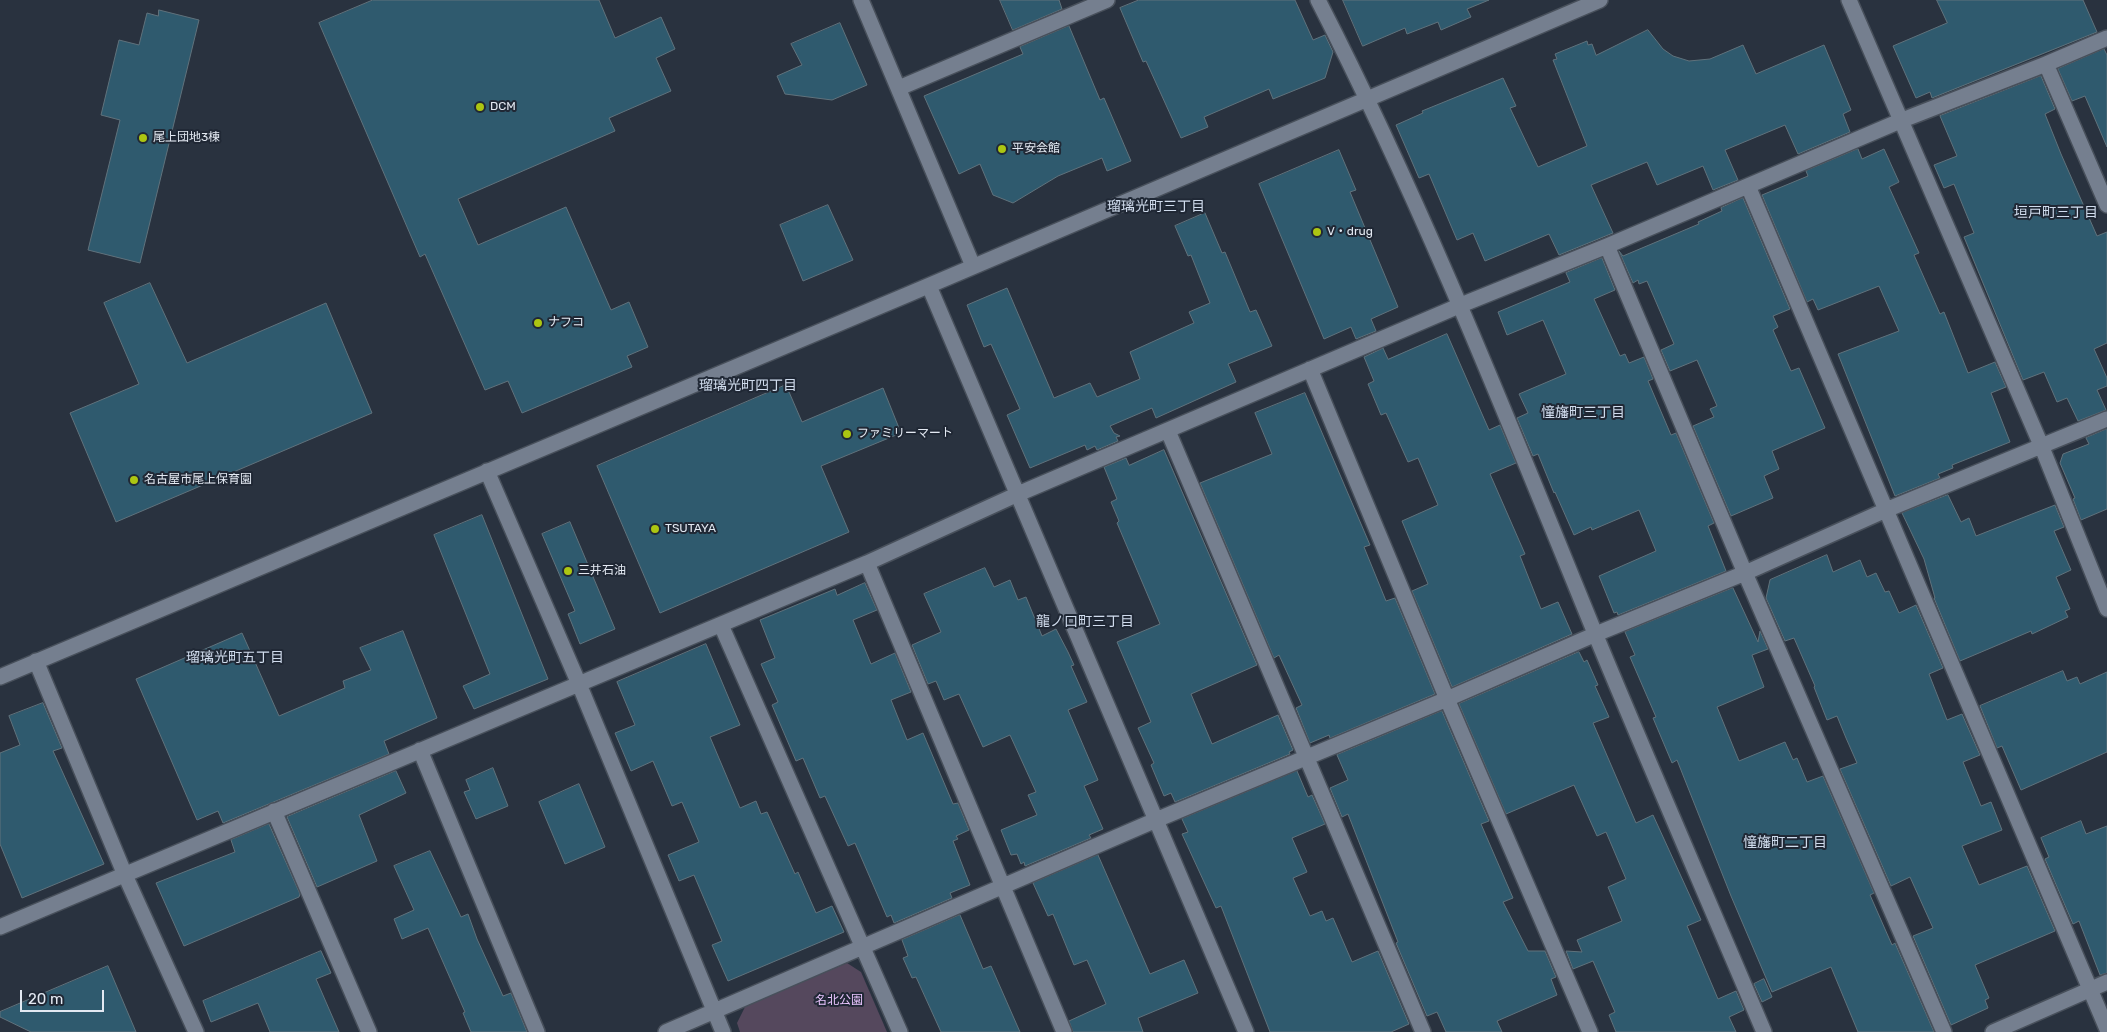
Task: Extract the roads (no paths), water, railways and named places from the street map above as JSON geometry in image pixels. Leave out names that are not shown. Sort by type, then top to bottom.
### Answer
[{"type":"street","points":[[861,0],[973,266]]},
{"type":"street","points":[[899,88],[1107,0]]},
{"type":"street","points":[[1318,0],[1368,99],[1461,305],[1596,634],[1764,1032]]},
{"type":"street","points":[[0,677],[929,286],[1600,0]]},
{"type":"street","points":[[1849,0],[2041,446],[2107,610]]},
{"type":"street","points":[[0,926],[867,563],[1018,494],[1461,305],[1607,246],[1900,121],[2107,38]]},
{"type":"street","points":[[2046,64],[2107,205]]},
{"type":"street","points":[[1748,186],[2107,1028]]},
{"type":"street","points":[[1607,246],[1944,1032]]},
{"type":"street","points":[[929,286],[1246,1032]]},
{"type":"street","points":[[1310,369],[1447,699],[1590,1032]]},
{"type":"street","points":[[666,1032],[713,1010],[1002,888],[1156,820],[1447,699],[1596,634],[1746,573],[1886,510],[2107,419]]},
{"type":"street","points":[[1168,431],[1423,1032]]},
{"type":"street","points":[[487,471],[579,684],[723,1032]]},
{"type":"street","points":[[867,563],[1064,1032]]},
{"type":"street","points":[[720,625],[900,1032]]},
{"type":"street","points":[[36,661],[125,875],[196,1032]]},
{"type":"street","points":[[420,750],[537,1032]]},
{"type":"street","points":[[274,811],[369,1032]]},
{"type":"street","points":[[1993,1032],[2107,982]]},
{"type":"place","name":"DCM","points":[[480,107]]},
{"type":"place","name":"尾上団地3棟","points":[[143,138]]},
{"type":"place","name":"平安会館","points":[[1002,149]]},
{"type":"place","name":"V・drug","points":[[1317,232]]},
{"type":"place","name":"ナフコ","points":[[538,323]]},
{"type":"place","name":"ファミリーマート","points":[[847,434]]},
{"type":"place","name":"名古屋市尾上保育園","points":[[134,480]]},
{"type":"place","name":"TSUTAYA","points":[[655,529]]},
{"type":"place","name":"三井石油","points":[[568,571]]},
{"type":"district","name":"瑠璃光町三丁目","points":[[1156,207]]},
{"type":"district","name":"垣戸町三丁目","points":[[2056,213]]},
{"type":"district","name":"瑠璃光町四丁目","points":[[748,386]]},
{"type":"district","name":"憧旛町三丁目","points":[[1583,413]]},
{"type":"district","name":"龍ノ口町三丁目","points":[[1085,622]]},
{"type":"district","name":"瑠璃光町五丁目","points":[[235,658]]},
{"type":"district","name":"憧旛町二丁目","points":[[1785,843]]},
{"type":"park label","name":"名北公園","points":[[839,1001]]}]
